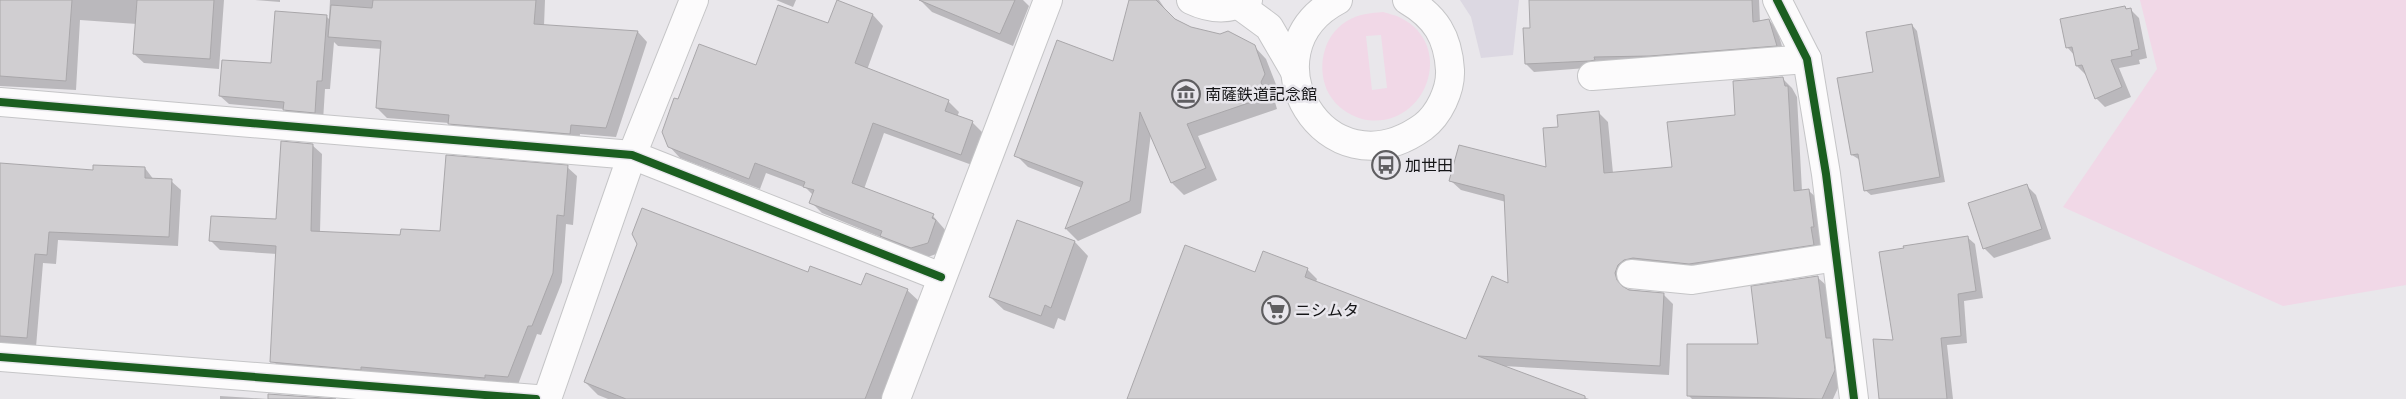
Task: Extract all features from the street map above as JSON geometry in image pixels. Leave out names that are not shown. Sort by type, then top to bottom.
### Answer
[{"type":"street","points":[[546,399],[632,155],[694,0]]},
{"type":"street","points":[[896,399],[1048,0]]},
{"type":"street","points":[[1191,0],[1204,6],[1222,8],[1244,2],[1269,27],[1294,70],[1299,96],[1312,118],[1331,135],[1356,144],[1382,146],[1407,138],[1428,123],[1442,102],[1450,78],[1448,51],[1439,27],[1422,8],[1407,0]]},
{"type":"street","points":[[1294,70],[1298,46],[1309,23],[1327,6],[1338,0]]},
{"type":"street","points":[[1777,0],[1807,59],[1826,174],[1854,399]]},
{"type":"street","points":[[1592,76],[1807,59]]},
{"type":"street","points":[[0,102],[632,155],[941,277]]},
{"type":"street","points":[[1631,274],[1692,280],[1836,257]]},
{"type":"street","points":[[0,357],[536,399]]},
{"type":"shaded area","points":[[1460,0],[1519,0],[1513,55],[1481,58],[1471,17]]},
{"type":"shaded area","points":[[2140,0],[2406,0],[2406,285],[2283,306],[2063,207],[2157,69]]},
{"type":"shaded area","points":[[1383,12],[1399,17],[1418,31],[1428,48],[1430,66],[1426,85],[1417,101],[1402,113],[1384,120],[1362,119],[1343,110],[1329,94],[1325,85],[1322,64],[1327,44],[1339,27],[1356,17]],"holes":[[[1381,35],[1387,88],[1372,90],[1366,36]]]},
{"type":"building","points":[[0,0],[72,0],[66,81],[0,76]]},
{"type":"building","points":[[137,0],[214,0],[210,59],[133,54]]},
{"type":"building","points":[[373,0],[536,0],[534,24],[638,31],[606,128],[571,125],[570,134],[448,124],[449,115],[376,108],[381,41],[328,37],[331,5],[372,8]]},
{"type":"building","points":[[837,0],[873,14],[855,63],[949,100],[945,111],[973,121],[961,155],[873,123],[852,183],[934,214],[932,218],[936,220],[928,243],[911,248],[880,236],[882,231],[809,203],[814,190],[803,187],[805,182],[755,163],[749,179],[668,147],[662,132],[674,98],[678,99],[699,44],[756,65],[778,5],[828,23]]},
{"type":"building","points":[[919,0],[1015,0],[1000,34]]},
{"type":"building","points":[[1129,0],[1156,0],[1175,19],[1191,27],[1220,34],[1228,31],[1255,45],[1265,74],[1261,82],[1266,97],[1187,124],[1206,168],[1171,183],[1140,112],[1130,201],[1065,229],[1083,182],[1014,156],[1057,40],[1113,61]]},
{"type":"building","points":[[1529,0],[1752,0],[1753,22],[1769,19],[1777,46],[1650,56],[1594,57],[1595,60],[1590,61],[1525,64],[1523,28],[1530,28]]},
{"type":"building","points":[[2125,6],[2126,9],[2131,8],[2139,49],[2131,51],[2132,56],[2111,60],[2122,87],[2095,99],[2082,65],[2076,66],[2072,47],[2066,48],[2060,19]]},
{"type":"building","points":[[275,11],[327,15],[322,81],[317,81],[315,113],[283,110],[284,102],[219,96],[222,60],[271,63]]},
{"type":"building","points":[[1912,24],[1940,177],[1864,191],[1858,154],[1851,155],[1837,78],[1873,72],[1866,32]]},
{"type":"building","points":[[1783,77],[1785,86],[1788,86],[1794,191],[1809,189],[1814,227],[1811,227],[1814,245],[1689,264],[1633,258],[1624,260],[1618,265],[1615,273],[1617,280],[1622,286],[1629,290],[1664,293],[1660,366],[1478,356],[1585,396],[1585,399],[1127,399],[1185,245],[1255,272],[1263,251],[1308,268],[1305,277],[1466,339],[1492,276],[1508,283],[1504,195],[1449,181],[1459,145],[1546,167],[1543,128],[1558,127],[1557,115],[1599,111],[1604,173],[1672,167],[1667,122],[1735,115],[1733,81]]},
{"type":"building","points":[[281,141],[313,144],[311,231],[400,235],[401,229],[440,231],[446,155],[568,165],[564,216],[557,215],[553,273],[532,326],[528,326],[508,377],[485,375],[485,378],[361,367],[361,370],[270,362],[276,246],[209,241],[211,216],[276,219]]},
{"type":"building","points":[[0,163],[93,170],[93,165],[145,167],[145,178],[172,179],[169,237],[49,232],[47,255],[35,254],[27,338],[0,336]]},
{"type":"building","points":[[2027,184],[2042,229],[1983,249],[1968,203]]},
{"type":"building","points":[[642,208],[808,272],[810,266],[861,285],[866,273],[908,289],[865,399],[626,399],[584,382],[637,244],[632,234]]},
{"type":"building","points":[[1017,220],[1075,241],[1051,308],[1045,305],[1041,316],[989,297]]},
{"type":"building","points":[[1968,236],[1976,291],[1958,294],[1961,336],[1941,338],[1947,399],[1879,399],[1873,339],[1893,340],[1879,252],[1904,248],[1903,246]]},
{"type":"building","points":[[1818,276],[1826,338],[1831,338],[1835,370],[1822,399],[1687,396],[1687,344],[1758,344],[1751,286]]},
{"type":"building","points":[[268,394],[336,399],[268,399]]},
{"type":"cycle path","points":[[1777,0],[1807,59],[1826,174],[1854,399]]},
{"type":"cycle path","points":[[0,102],[632,155],[941,277]]},
{"type":"cycle path","points":[[0,357],[536,399]]},
{"type":"place","name":"南薩鉄道記念館","points":[[1186,94]]},
{"type":"place","name":"加世田","points":[[1386,165]]},
{"type":"place","name":"ニシムタ","points":[[1276,310]]}]
